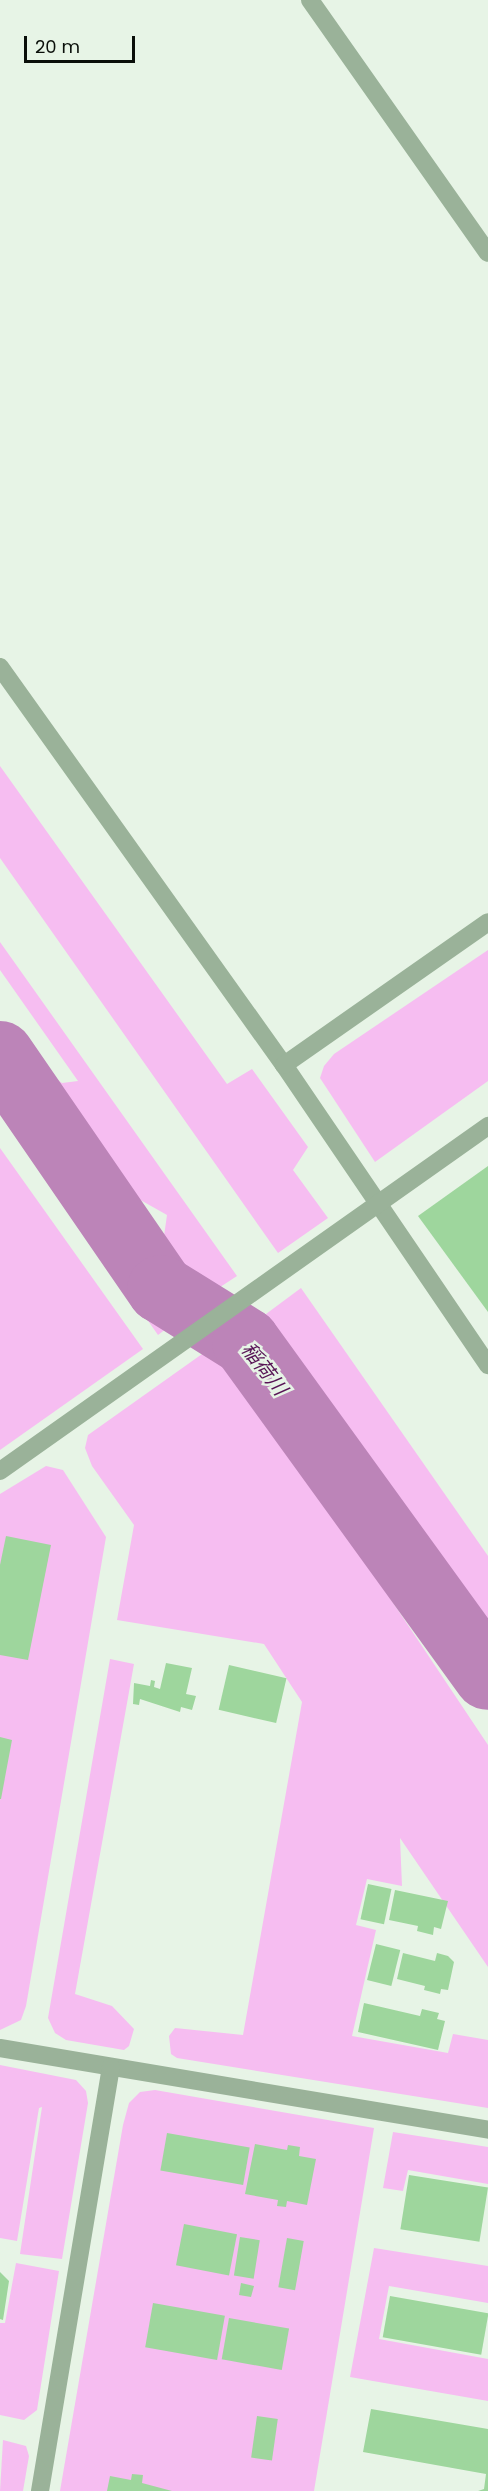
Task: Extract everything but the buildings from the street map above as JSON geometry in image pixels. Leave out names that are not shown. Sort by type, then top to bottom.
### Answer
[{"type":"lane","points":[[309,0],[488,253]]},
{"type":"lane","points":[[0,667],[284,1065],[375,1203],[488,1365]]},
{"type":"lane","points":[[284,1065],[488,922]]},
{"type":"lane","points":[[0,1471],[488,1125]]},
{"type":"lane","points":[[0,2048],[488,2130]]},
{"type":"lane","points":[[40,2491],[111,2067]]},
{"type":"shaded area","points":[[0,766],[227,1084],[252,1069],[308,1147],[293,1170],[328,1218],[278,1253],[0,858]]},
{"type":"shaded area","points":[[0,942],[237,1276],[211,1293],[181,1285],[161,1257],[167,1215],[121,1189],[13,1050],[62,1083],[78,1081],[0,970]]},
{"type":"shaded area","points":[[488,950],[488,1081],[375,1162],[320,1078],[324,1066],[334,1054]]},
{"type":"shaded area","points":[[0,1084],[153,1301],[179,1319],[158,1335],[0,1109]]},
{"type":"shaded area","points":[[0,1148],[143,1349],[0,1450]]},
{"type":"shaded area","points":[[301,1288],[488,1556],[488,1652],[269,1332],[266,1314]]},
{"type":"shaded area","points":[[219,1342],[488,1745],[488,1967],[400,1838],[402,1886],[367,1879],[356,1925],[376,1930],[352,2036],[448,2053],[453,2034],[488,2040],[488,2108],[177,2058],[171,2054],[169,2036],[175,2028],[243,2035],[302,1702],[264,1644],[117,1620],[134,1525],[92,1466],[85,1448],[88,1435]]},
{"type":"shaded area","points":[[46,1466],[63,1470],[106,1537],[26,2006],[21,2020],[0,2030],[0,1494]]},
{"type":"shaded area","points":[[110,1659],[134,1664],[75,1994],[112,2006],[134,2029],[129,2046],[124,2050],[66,2040],[55,2033],[48,2018]]},
{"type":"shaded area","points":[[0,2065],[76,2080],[86,2091],[88,2103],[62,2259],[20,2254],[42,2107],[39,2108],[17,2241],[0,2238]]},
{"type":"shaded area","points":[[155,2090],[374,2128],[314,2491],[60,2491],[123,2125],[129,2103],[140,2092]]},
{"type":"shaded area","points":[[393,2132],[488,2147],[488,2184],[408,2170],[403,2191],[383,2188]]},
{"type":"shaded area","points":[[374,2248],[488,2266],[488,2303],[389,2286],[379,2339],[488,2359],[488,2401],[350,2377]]},
{"type":"shaded area","points":[[16,2263],[59,2271],[37,2410],[24,2420],[0,2415],[0,2323],[5,2323]]},
{"type":"shaded area","points":[[3,2440],[26,2446],[29,2456],[23,2491],[0,2491]]},
{"type":"waterway","name":"稲荷川","points":[[0,1055],[161,1289],[246,1342],[488,1676]]}]
